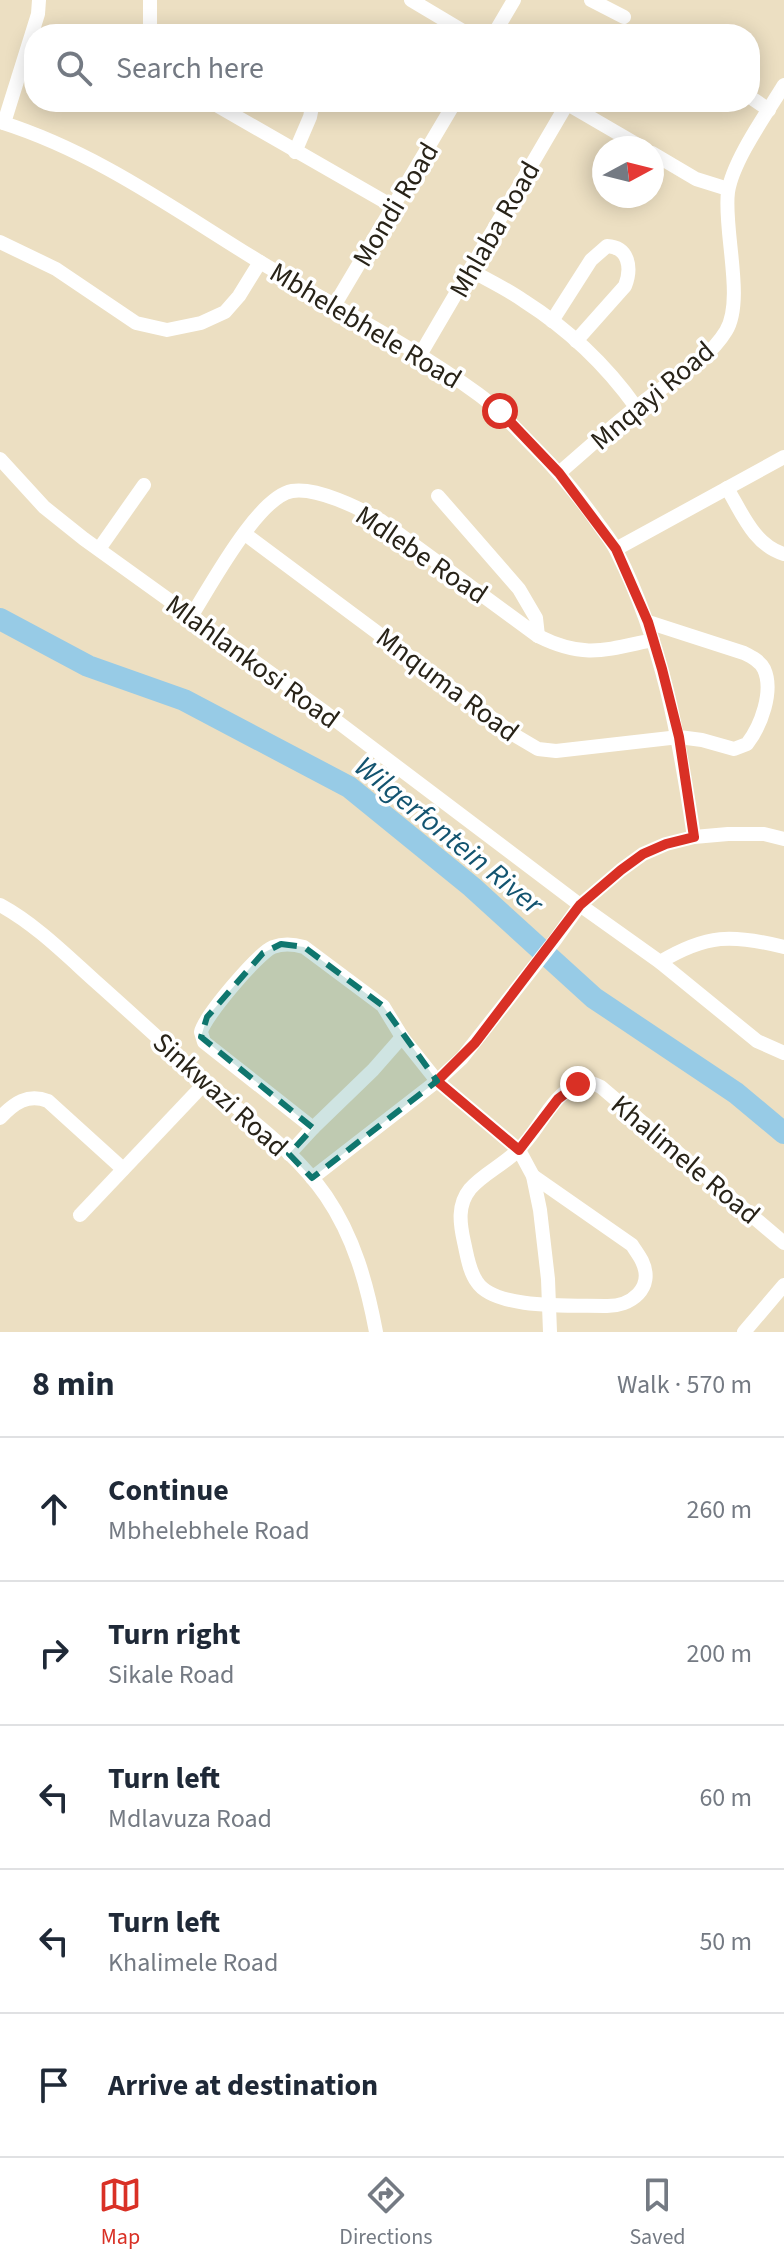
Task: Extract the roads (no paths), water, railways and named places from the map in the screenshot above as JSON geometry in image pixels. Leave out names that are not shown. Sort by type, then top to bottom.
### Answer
[{"type":"street","points":[[35,24],[39,0]]},
{"type":"street","points":[[150,0],[150,24]]},
{"type":"street","points":[[411,0],[451,24]]},
{"type":"street","points":[[500,24],[514,0]]},
{"type":"street","points":[[591,0],[624,17]]},
{"type":"street","points":[[2,122],[24,58]]},
{"type":"street","name":"Mnqayi Road","points":[[559,473],[636,407],[706,354],[727,330],[733,295],[728,189],[739,161],[784,85]]},
{"type":"street","points":[[760,104],[769,110]]},
{"type":"street","points":[[228,112],[394,207]]},
{"type":"street","points":[[295,152],[311,112]]},
{"type":"street","name":"Mondi Road","points":[[334,306],[449,112]]},
{"type":"street","name":"Mhlaba Road","points":[[420,355],[561,112]]},
{"type":"street","points":[[581,112],[622,136]]},
{"type":"street","name":"Mbhelebhele Road","points":[[2,122],[37,133],[81,153],[420,355],[500,411],[559,473],[616,549],[648,622],[668,690],[679,737],[694,837]]},
{"type":"street","points":[[664,160],[696,179],[728,189]]},
{"type":"street","points":[[0,242],[56,269],[136,323],[167,330],[201,323],[225,312],[260,262]]},
{"type":"street","points":[[552,321],[591,260],[607,246],[620,249],[627,258],[628,278],[625,286],[576,341]]},
{"type":"street","points":[[470,270],[524,300],[552,321],[604,366],[636,407]]},
{"type":"street","points":[[616,549],[784,457]]},
{"type":"street","name":"Mlahlankosi Road","points":[[0,459],[44,507],[99,549],[326,713],[660,962],[739,1028],[757,1041],[784,1053]]},
{"type":"street","points":[[99,549],[144,485]]},
{"type":"street","points":[[727,488],[758,539],[784,554]]},
{"type":"street","name":"Mdlebe Road","points":[[192,615],[258,514],[281,495],[305,491],[360,509],[380,520],[538,636],[565,648],[591,652],[653,640]]},
{"type":"street","points":[[438,496],[519,589],[536,618],[538,636]]},
{"type":"street","name":"Mnquma Road","points":[[245,534],[516,736],[538,749],[588,749],[679,737]]},
{"type":"street","points":[[648,622],[744,653],[764,668],[768,690],[747,744],[734,749],[679,737]]},
{"type":"street","points":[[312,1178],[437,1081],[475,1043],[580,905],[643,854],[694,837],[764,834],[784,839]]},
{"type":"street","name":"Sinkwazi Road","points":[[0,905],[55,944],[312,1178],[327,1197],[346,1232],[364,1278],[376,1332]]},
{"type":"street","points":[[660,962],[690,946],[725,937],[784,947]]},
{"type":"street","points":[[313,1128],[201,1037],[207,1017],[263,953],[281,944],[304,947],[383,1006],[402,1037],[437,1081],[519,1150],[533,1176],[544,1233],[550,1332]]},
{"type":"street","points":[[289,1154],[402,1037]]},
{"type":"street","points":[[80,1215],[206,1082]]},
{"type":"street","name":"Khalimele Road","points":[[519,1150],[558,1099],[578,1084],[591,1082],[601,1087],[784,1243]]},
{"type":"street","points":[[0,1118],[19,1101],[32,1097],[48,1101],[123,1169]]},
{"type":"street","points":[[519,1150],[470,1189],[463,1202],[461,1227],[477,1283],[497,1298],[549,1305],[611,1307],[633,1300],[641,1292],[645,1271],[632,1245],[533,1176]]},
{"type":"street","points":[[744,1332],[784,1285]]},
{"type":"waterway","name":"Wilgerfontein River","points":[[0,619],[88,666],[184,700],[349,787],[472,887],[594,998],[736,1093],[784,1133]]}]
